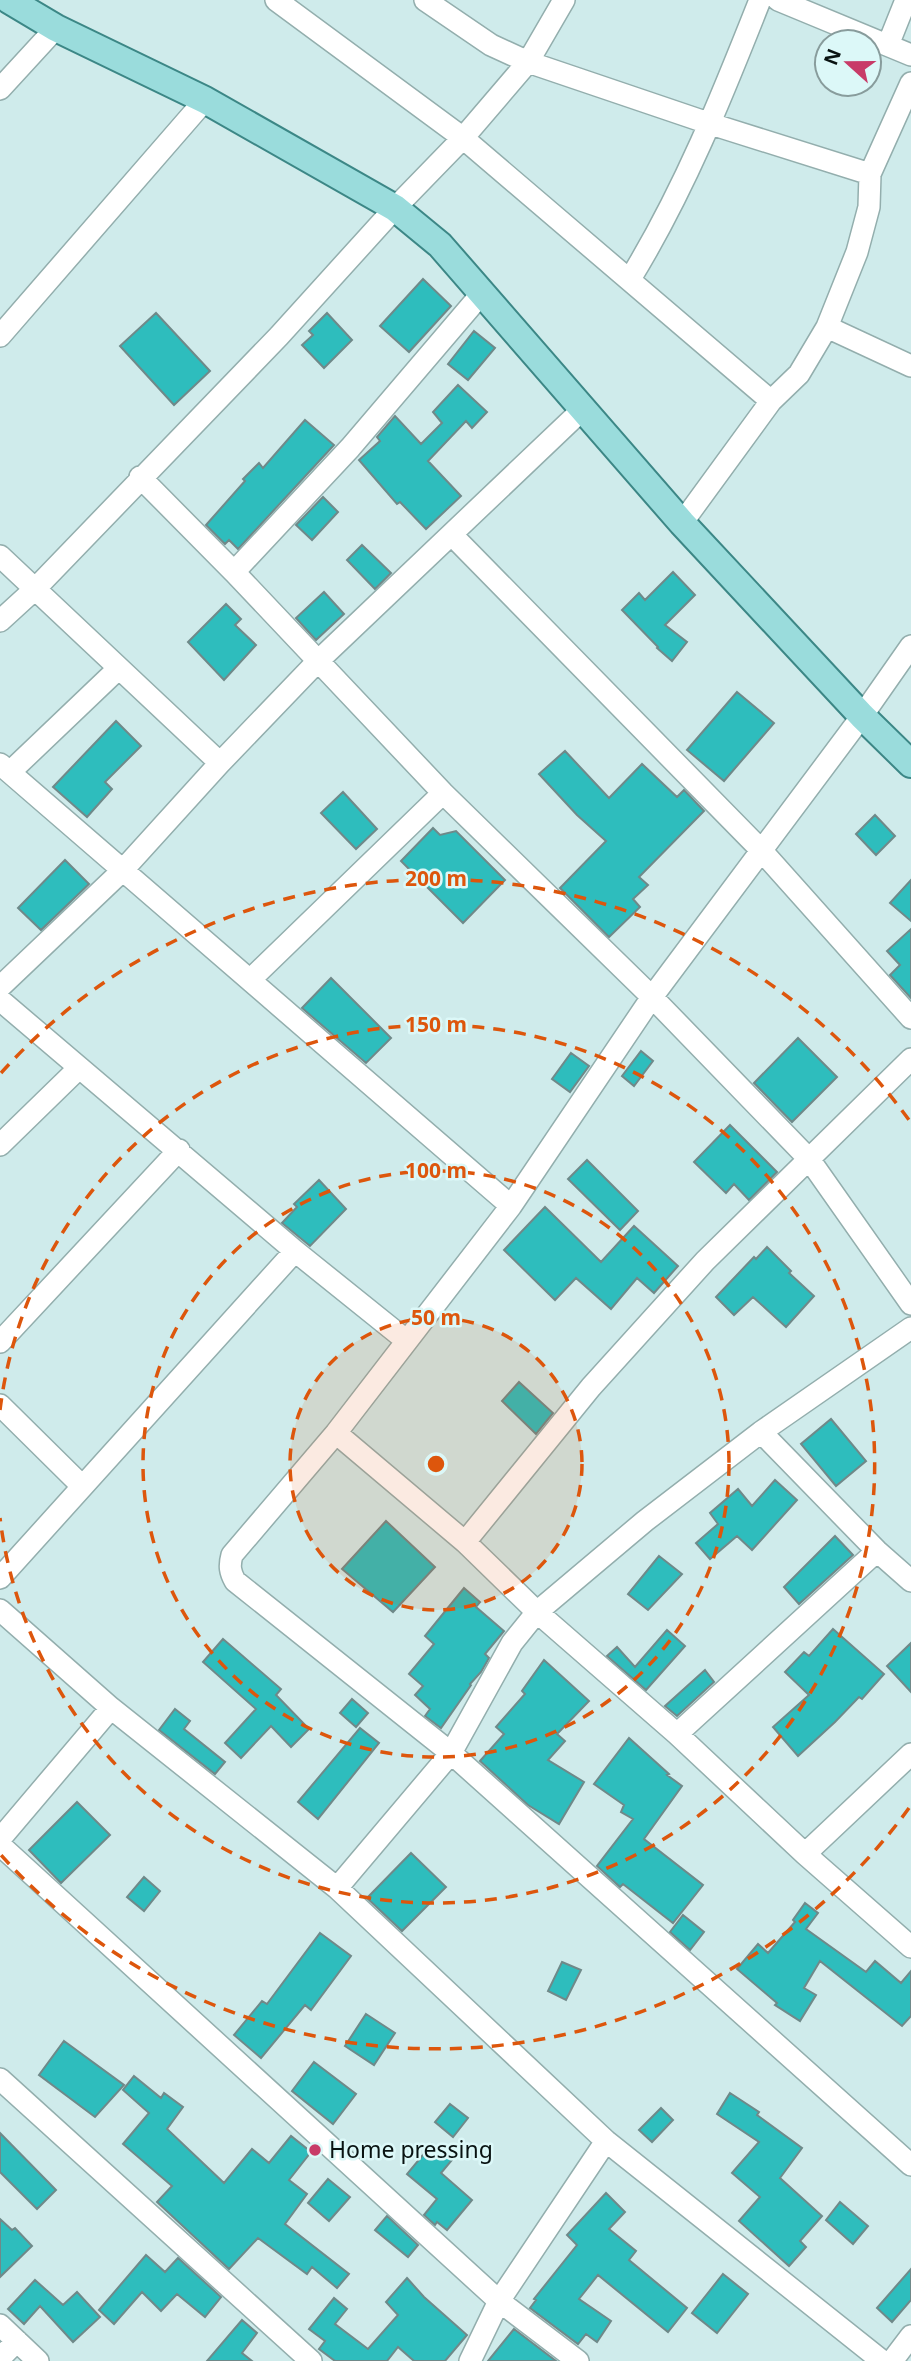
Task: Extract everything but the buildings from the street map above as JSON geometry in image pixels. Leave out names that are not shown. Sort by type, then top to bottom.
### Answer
[{"type":"main road","points":[[9,0],[56,27],[205,100],[395,208],[440,244],[682,523],[911,765]]},
{"type":"street","points":[[276,0],[463,138],[771,401]]},
{"type":"street","points":[[425,0],[491,45],[528,62],[870,174]]},
{"type":"street","points":[[0,621],[35,589],[140,477],[279,336],[395,208],[463,138],[528,62],[564,0]]},
{"type":"street","points":[[630,279],[650,246],[711,124],[760,0]]},
{"type":"street","points":[[778,0],[911,55]]},
{"type":"street","points":[[888,45],[906,0]]},
{"type":"street","points":[[0,89],[56,27]]},
{"type":"street","points":[[682,523],[771,401],[799,374],[827,327],[857,252],[869,207],[870,174],[911,83]]},
{"type":"street","points":[[0,336],[205,100]]},
{"type":"street","points":[[234,572],[351,449],[483,292]]},
{"type":"street","points":[[827,327],[911,366]]},
{"type":"street","points":[[0,987],[122,871],[317,662],[583,409]]},
{"type":"street","points":[[140,477],[443,793],[652,997],[809,1159],[911,1304]]},
{"type":"street","points":[[452,535],[761,850],[911,1018]]},
{"type":"street","points":[[0,556],[220,763]]},
{"type":"street","points":[[911,646],[862,716],[652,997],[510,1206],[336,1433],[232,1555],[230,1573],[235,1581],[451,1753],[911,2165]]},
{"type":"street","points":[[119,667],[5,768],[510,1206]]},
{"type":"street","points":[[250,980],[443,793]]},
{"type":"street","points":[[0,1000],[295,1251],[407,1341]]},
{"type":"street","points":[[465,1542],[600,1377],[705,1261],[911,1059]]},
{"type":"street","points":[[0,1145],[79,1068]]},
{"type":"street","points":[[0,1342],[179,1150]]},
{"type":"street","points":[[0,1578],[295,1251]]},
{"type":"street","points":[[337,1888],[451,1753],[512,1643],[537,1612],[645,1521],[761,1432],[911,1328]]},
{"type":"street","points":[[0,1405],[82,1486]]},
{"type":"street","points":[[761,1432],[911,1581]]},
{"type":"street","points":[[336,1433],[465,1542],[537,1612],[677,1734],[805,1854],[911,1947]]},
{"type":"street","points":[[677,1734],[877,1550]]},
{"type":"street","points":[[0,1610],[111,1708],[337,1888],[606,2141],[882,2361]]},
{"type":"street","points":[[0,1839],[111,1708]]},
{"type":"street","points":[[805,1854],[911,1754]]},
{"type":"street","points":[[0,1845],[499,2301],[578,2361]]},
{"type":"street","points":[[0,2079],[311,2361]]},
{"type":"street","points":[[470,2361],[499,2301],[606,2141]]},
{"type":"street","points":[[0,2325],[38,2361]]},
{"type":"street","points":[[892,2361],[911,2336]]},
{"type":"street","points":[[0,2358],[17,2341]]},
{"type":"place","name":"Home pressing","points":[[315,2150]]}]
